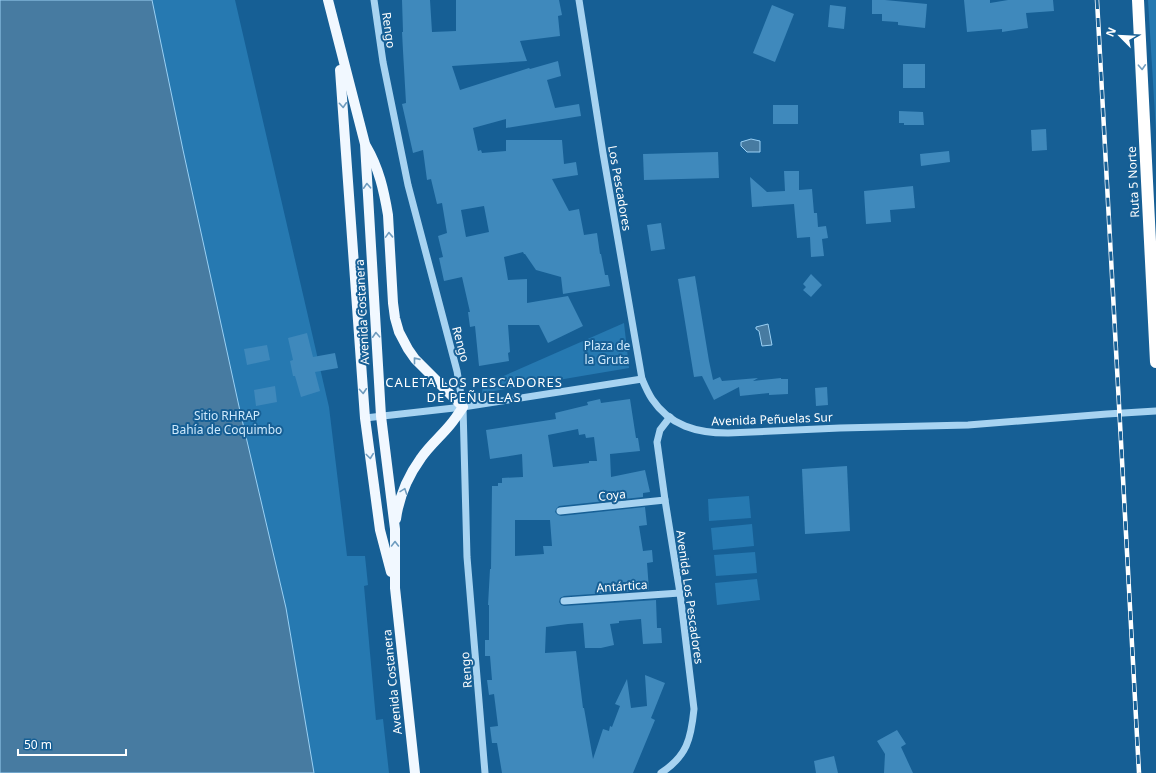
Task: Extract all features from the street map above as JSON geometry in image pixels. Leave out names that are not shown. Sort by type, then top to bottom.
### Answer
[{"type":"highway","name":"Ruta 5 Norte","points":[[1138,0],[1156,362]]},
{"type":"main road","name":"Avenida Costanera","points":[[328,0],[365,144],[380,416],[395,529],[395,588],[415,773]]},
{"type":"main road","name":"Avenida Costanera","points":[[337,38],[365,418],[380,530],[395,588]]},
{"type":"main road","points":[[365,144],[374,159],[388,209],[392,303],[399,332],[415,359],[463,407],[450,425],[426,452],[406,484],[397,513],[395,529]]},
{"type":"street","name":"Rengo","points":[[374,0],[383,62],[408,185],[457,371],[463,407],[468,557],[485,773]]},
{"type":"street","name":"Los Pescadores","points":[[579,0],[603,153],[642,379]]},
{"type":"street","points":[[365,418],[463,407],[642,379]]},
{"type":"street","name":"Avenida Peñuelas Sur","points":[[642,379],[652,399],[662,410],[683,425],[697,431],[728,434],[840,428],[968,425],[1156,411]]},
{"type":"street","name":"Avenida Los Pescadores","points":[[661,773],[676,762],[687,744],[692,729],[694,710],[680,593],[657,442],[660,430],[670,416]]},
{"type":"street","name":"Coya","points":[[560,511],[665,500]]},
{"type":"street","name":"Antártica","points":[[564,601],[680,593]]},
{"type":"green space","name":"Sitio RHRAP Bahía de Coquimbo","points":[[27,0],[235,0],[329,407],[347,556],[365,556],[368,585],[364,586],[376,720],[383,719],[389,773],[190,773]]},
{"type":"green space","points":[[1148,0],[1156,0],[1156,132]]},
{"type":"green space","name":"Plaza de la Gruta","points":[[624,323],[629,368],[482,393],[483,385]]},
{"type":"green space","points":[[749,496],[751,518],[709,521],[708,499]]},
{"type":"green space","points":[[752,524],[754,546],[713,550],[711,528]]},
{"type":"green space","points":[[755,552],[757,573],[716,576],[714,555]]},
{"type":"green space","points":[[757,579],[760,600],[717,605],[715,583]]},
{"type":"shaded area","points":[[0,0],[152,0],[240,411],[286,608],[314,773],[0,773]]},
{"type":"shaded area","points":[[751,139],[760,141],[760,152],[747,152],[741,146],[741,142]]},
{"type":"shaded area","points":[[768,324],[772,345],[762,346],[759,331],[756,327]]},
{"type":"building","points":[[402,0],[430,0],[432,32],[456,31],[456,0],[559,0],[562,15],[558,16],[560,36],[520,41],[527,61],[452,66],[460,90],[529,68],[530,69],[558,61],[561,76],[547,80],[555,108],[579,104],[581,116],[506,128],[506,119],[473,128],[478,151],[481,150],[482,153],[506,151],[506,140],[562,140],[564,164],[576,162],[578,175],[552,179],[569,211],[579,209],[584,235],[597,233],[605,275],[608,275],[610,286],[563,294],[561,277],[536,270],[523,252],[504,257],[508,280],[527,279],[527,303],[568,296],[583,326],[548,343],[539,325],[508,325],[510,352],[508,353],[509,361],[479,366],[475,326],[470,327],[468,312],[470,312],[462,277],[444,281],[439,258],[443,257],[438,236],[447,233],[442,203],[437,204],[431,179],[427,180],[423,150],[413,153],[402,104],[406,103]],"holes":[[[484,206],[489,232],[466,237],[461,210]]]},
{"type":"building","points":[[872,0],[927,4],[925,28],[898,25],[898,22],[882,21],[882,14],[872,14]]},
{"type":"building","points":[[964,0],[990,0],[990,3],[1008,0],[1053,0],[1054,11],[1026,13],[1028,28],[1002,32],[1002,29],[967,32]]},
{"type":"building","points":[[772,5],[794,14],[775,62],[753,53]]},
{"type":"building","points":[[830,5],[846,7],[844,29],[828,27]]},
{"type":"building","points":[[903,64],[925,64],[925,88],[903,88]]},
{"type":"building","points":[[773,105],[798,105],[798,124],[773,124]]},
{"type":"building","points":[[899,111],[923,112],[924,125],[904,125],[904,123],[899,123]]},
{"type":"building","points":[[1046,129],[1047,150],[1032,151],[1031,130]]},
{"type":"building","points":[[949,151],[950,162],[921,166],[920,154]]},
{"type":"building","points":[[718,152],[719,178],[644,180],[643,154]]},
{"type":"building","points":[[784,171],[799,171],[799,190],[812,189],[814,213],[817,213],[818,227],[826,226],[828,238],[822,239],[824,256],[811,257],[810,237],[797,238],[794,204],[752,207],[750,177],[767,192],[785,191]]},
{"type":"building","points":[[913,186],[915,208],[890,210],[891,222],[866,224],[864,191]]},
{"type":"building","points":[[661,223],[665,249],[651,251],[647,225]]},
{"type":"building","points":[[811,274],[822,285],[811,297],[803,290],[806,287],[803,284]]},
{"type":"building","points":[[695,276],[713,380],[720,377],[722,381],[758,378],[753,381],[781,378],[788,379],[788,394],[769,395],[769,393],[740,396],[739,387],[714,400],[702,376],[694,377],[678,279]]},
{"type":"building","points":[[307,333],[313,357],[335,353],[338,368],[315,372],[320,391],[301,397],[295,376],[293,376],[290,361],[293,360],[288,338]]},
{"type":"building","points":[[267,345],[270,360],[247,365],[244,349]]},
{"type":"building","points":[[275,386],[277,402],[256,406],[254,390]]},
{"type":"building","points":[[827,387],[828,405],[816,406],[815,388]]},
{"type":"building","points":[[600,399],[601,403],[630,399],[636,438],[638,438],[640,451],[610,454],[611,477],[645,470],[650,492],[643,493],[643,497],[559,506],[555,512],[561,516],[645,507],[647,525],[639,526],[643,551],[652,550],[653,562],[647,563],[649,590],[564,596],[560,598],[559,602],[564,606],[656,600],[657,628],[661,628],[662,643],[643,644],[641,619],[619,621],[619,623],[610,624],[614,645],[601,648],[585,648],[583,623],[568,624],[546,627],[545,653],[576,651],[583,708],[593,759],[603,729],[609,731],[610,726],[612,727],[620,706],[615,704],[627,679],[631,708],[647,706],[645,675],[665,683],[651,718],[655,720],[633,773],[502,773],[497,743],[492,743],[490,727],[498,726],[494,694],[489,695],[487,680],[492,680],[490,656],[485,656],[485,640],[489,640],[488,605],[491,569],[492,486],[498,486],[498,483],[502,483],[502,478],[523,477],[522,454],[490,459],[486,430],[556,419],[555,413],[588,405],[587,402]],"holes":[[[578,429],[579,435],[585,434],[586,438],[594,437],[597,461],[553,467],[548,435]],[[515,520],[550,520],[552,546],[543,546],[544,554],[515,556]]]},
{"type":"building","points":[[847,466],[850,531],[805,534],[802,469]]},
{"type":"building","points":[[897,730],[906,744],[901,747],[913,773],[884,773],[885,754],[877,741]]},
{"type":"building","points":[[834,756],[838,773],[816,773],[814,761]]},
{"type":"railway","points":[[1097,0],[1139,773]]},
{"type":"district","name":"CALETA LOS PESCADORES DE PEÑUELAS","points":[[474,390]]}]
